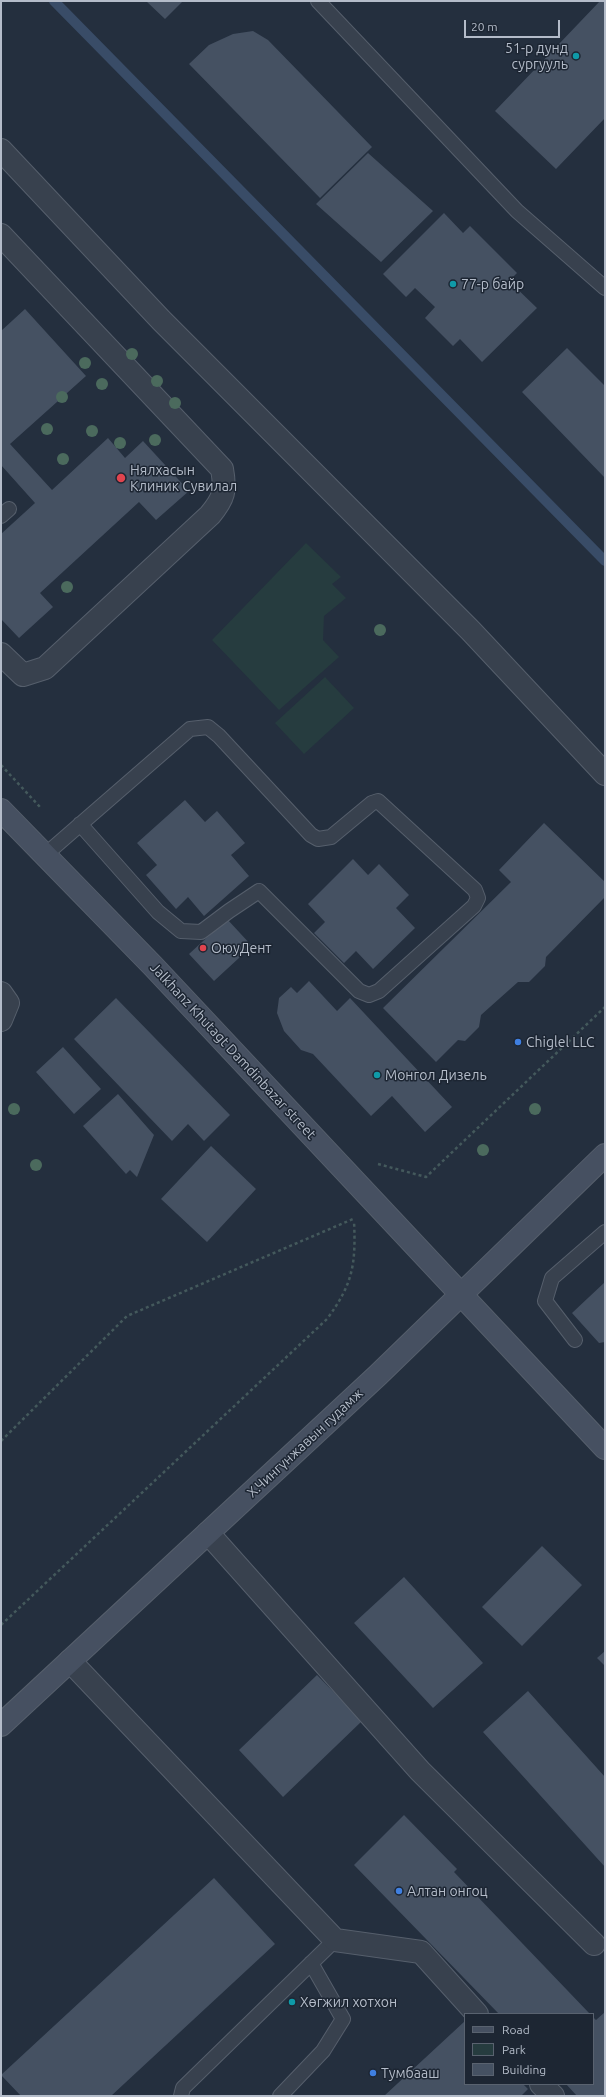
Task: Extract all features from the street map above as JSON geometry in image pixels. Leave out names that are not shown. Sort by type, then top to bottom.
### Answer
[{"type":"main road","name":"Jalkhanz Khutagt Damdinbazar street","points":[[1,810],[154,966],[605,1448]]},
{"type":"main road","name":"Х.Чингүнжавын гудамж","points":[[1,1725],[462,1295],[605,1155]]},
{"type":"street","points":[[1,150],[161,320],[471,631],[605,774]]},
{"type":"street","points":[[1,235],[222,469],[224,483],[222,500],[210,515],[45,668],[23,674],[1,654]]},
{"type":"street","points":[[1,993],[8,1002],[1,1020]]},
{"type":"street","points":[[208,1533],[420,1770],[594,1944]]},
{"type":"street","points":[[70,1661],[335,1940],[421,1952],[476,2013]]},
{"type":"street","points":[[542,2085],[553,2096]]},
{"type":"lane","points":[[318,1],[516,211],[605,288]]},
{"type":"lane","points":[[45,855],[80,824],[190,730],[208,727],[220,736],[311,835],[318,839],[331,837],[372,803],[378,801],[475,890],[478,898],[474,906],[379,991],[369,995],[359,991],[259,891],[201,932],[181,931],[158,912],[80,824]]},
{"type":"lane","points":[[575,1340],[545,1301],[552,1278],[605,1232]]},
{"type":"lane","points":[[181,2096],[183,2088],[335,1940]]},
{"type":"lane","points":[[280,2096],[322,2051],[343,2019],[311,1963]]},
{"type":"path","points":[[426,1177],[605,1007]]},
{"type":"path","points":[[1,1441],[127,1316],[353,1219],[355,1247],[353,1269],[343,1297],[327,1319],[1,1625]]},
{"type":"green space","points":[[306,543],[341,577],[332,584],[346,598],[324,616],[323,640],[339,657],[279,710],[212,640]]},
{"type":"green space","points":[[325,677],[354,708],[304,754],[275,723]]},
{"type":"building","points":[[146,1],[183,1],[165,19]]},
{"type":"building","name":"51-р дунд сургууль","points":[[600,1],[605,1],[605,118],[556,169],[495,111]]},
{"type":"building","points":[[253,31],[268,40],[372,147],[320,198],[189,64],[209,45],[233,34]]},
{"type":"building","points":[[368,153],[433,211],[381,262],[316,204]]},
{"type":"building","name":"77-р байр","points":[[444,213],[463,233],[470,226],[517,273],[509,281],[537,308],[482,362],[460,339],[453,346],[425,318],[435,307],[415,288],[406,297],[383,274]]},
{"type":"building","name":"Нялхасын Клиник Сувилал","points":[[25,309],[86,376],[10,444],[52,490],[108,438],[125,458],[143,441],[189,491],[156,520],[139,502],[40,593],[53,607],[19,638],[1,619],[1,534],[35,503],[1,465],[1,331]]},
{"type":"building","points":[[567,348],[605,386],[605,478],[522,392]]},
{"type":"building","points":[[185,800],[205,822],[217,811],[245,843],[231,855],[249,876],[204,916],[188,897],[176,909],[146,875],[157,865],[137,843]]},
{"type":"building","points":[[544,823],[605,882],[605,897],[546,957],[545,966],[529,982],[518,982],[481,1015],[479,1027],[465,1041],[458,1040],[436,1062],[383,1008],[511,882],[499,870]]},
{"type":"building","points":[[353,859],[368,875],[379,864],[409,895],[396,908],[415,928],[373,969],[356,951],[344,963],[314,933],[325,922],[308,904]]},
{"type":"building","points":[[227,919],[252,946],[214,981],[189,954]]},
{"type":"building","name":"Монгол Дизель","points":[[309,981],[337,1011],[350,998],[452,1107],[425,1132],[392,1096],[371,1116],[313,1054],[301,1050],[284,1031],[277,1013],[279,998],[291,987],[297,993]]},
{"type":"building","points":[[116,998],[230,1115],[204,1141],[188,1124],[172,1141],[74,1039]]},
{"type":"building","points":[[63,1047],[101,1089],[74,1114],[36,1072]]},
{"type":"building","points":[[118,1094],[154,1135],[137,1177],[130,1170],[126,1174],[83,1126]]},
{"type":"building","points":[[211,1146],[256,1189],[207,1242],[161,1199]]},
{"type":"building","points":[[605,1282],[605,1342],[599,1343],[572,1313]]},
{"type":"building","points":[[542,1546],[582,1585],[522,1646],[482,1607]]},
{"type":"building","points":[[404,1577],[483,1663],[433,1708],[354,1623]]},
{"type":"building","points":[[605,1651],[605,1666],[597,1658]]},
{"type":"building","points":[[317,1675],[362,1721],[283,1797],[239,1750]]},
{"type":"building","points":[[528,1691],[605,1777],[605,1867],[483,1732]]},
{"type":"building","points":[[404,1815],[457,1869],[454,1872],[589,2013],[498,2013],[354,1865]]},
{"type":"building","points":[[214,1878],[275,1944],[111,2096],[21,2096],[1,2075]]},
{"type":"building","points":[[605,2012],[605,2096],[577,2096],[567,2085],[594,2085],[594,2018],[596,2020]]},
{"type":"building","points":[[464,2022],[464,2085],[524,2085],[528,2089],[521,2096],[384,2096]]},
{"type":"waterway","points":[[54,1],[605,561]]},
{"type":"place","name":"51-р дунд сургууль","points":[[576,56]]},
{"type":"place","name":"77-р байр","points":[[453,284]]},
{"type":"place","name":"Нялхасын Клиник Сувилал","points":[[121,478]]},
{"type":"place","name":"ОюуДент","points":[[203,948]]},
{"type":"place","name":"Chiglel LLC","points":[[518,1042]]},
{"type":"place","name":"Монгол Дизель","points":[[377,1075]]},
{"type":"place","name":"Алтан онгоц","points":[[399,1891]]},
{"type":"place","name":"Хөгжил хотхон","points":[[292,2002]]},
{"type":"place","name":"Тумбааш","points":[[373,2073]]}]
